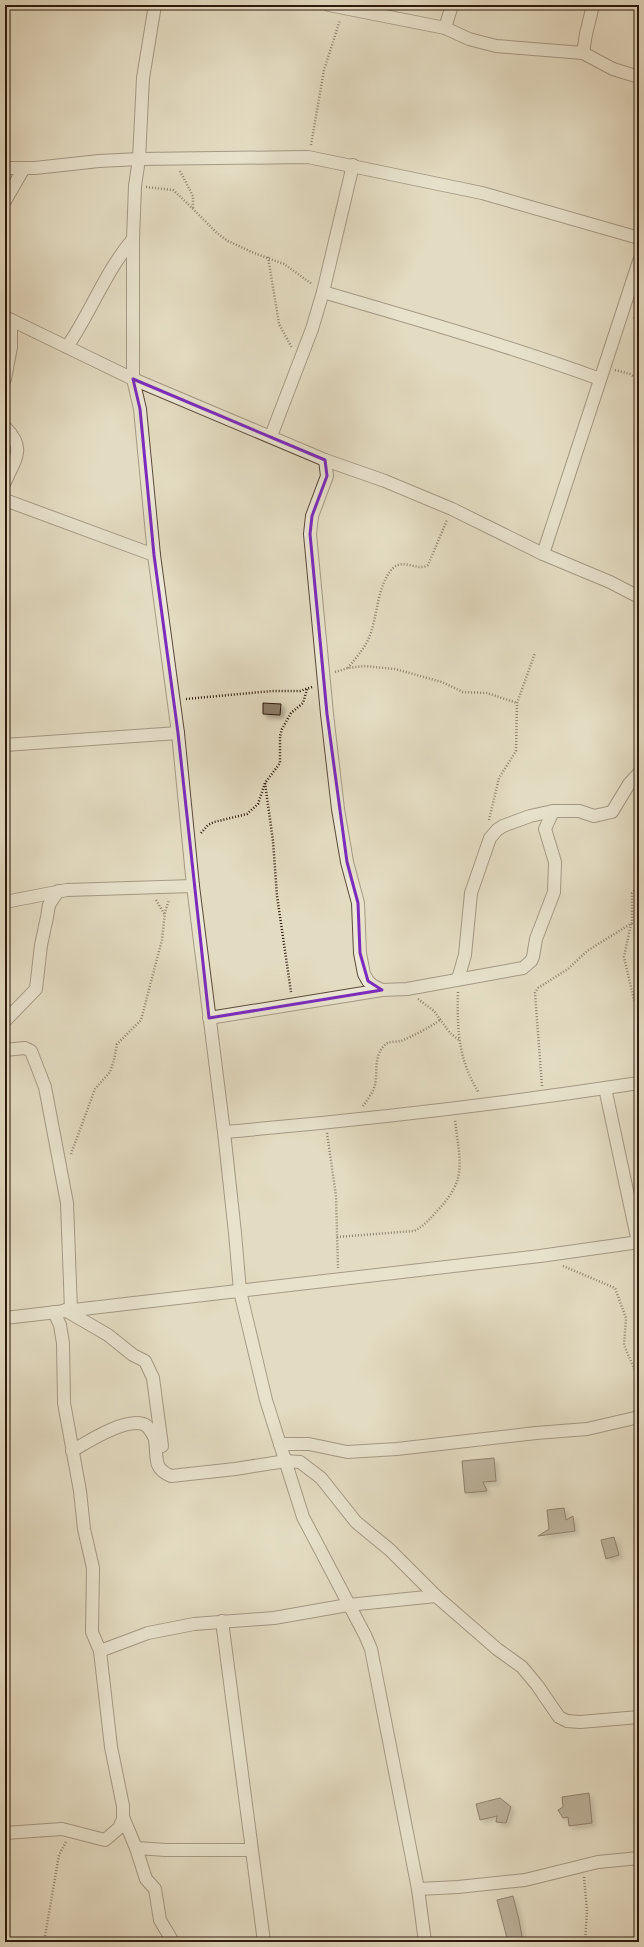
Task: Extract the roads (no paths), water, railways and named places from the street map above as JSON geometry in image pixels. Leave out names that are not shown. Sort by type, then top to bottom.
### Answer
[{"type":"street","points":[[155,5],[143,78],[139,159],[135,186],[133,240],[133,380],[140,409],[154,555],[178,733],[192,886],[236,1233],[240,1291],[266,1400],[303,1517],[365,1635],[374,1660],[418,1889],[426,1942]]},
{"type":"street","points":[[329,5],[444,28],[469,39],[496,46],[583,53],[613,69],[639,77]]},
{"type":"street","points":[[444,28],[452,5]]},
{"type":"street","points":[[583,53],[593,5]]},
{"type":"street","points":[[5,168],[24,168],[139,159],[308,157],[353,165],[482,193],[639,238]]},
{"type":"street","points":[[271,436],[300,363],[323,292],[353,165]]},
{"type":"street","points":[[5,201],[24,168]]},
{"type":"street","points":[[68,347],[84,324],[119,256],[133,240]]},
{"type":"street","points":[[543,554],[639,261]]},
{"type":"street","points":[[323,292],[450,328],[543,358],[603,373]]},
{"type":"street","points":[[8,318],[133,380],[271,436],[325,460],[385,481],[452,509],[543,554],[610,582],[639,596]]},
{"type":"street","points":[[5,379],[11,347],[8,318]]},
{"type":"street","points":[[5,427],[17,442],[18,451],[5,482]]},
{"type":"street","points":[[325,460],[327,476],[312,516],[310,534],[323,678],[342,835],[349,872],[356,890],[358,903],[360,953],[364,974],[368,981],[372,985],[382,990]]},
{"type":"street","points":[[5,500],[154,555]]},
{"type":"street","points":[[5,745],[178,733]]},
{"type":"street","points":[[458,979],[464,955],[471,893],[490,838],[496,830],[530,816],[553,811],[579,811],[594,816],[612,812],[629,784],[639,773]]},
{"type":"street","points":[[209,1018],[382,990],[404,989],[518,970],[531,962],[536,940],[554,892],[556,879],[555,862],[545,829],[553,811]]},
{"type":"street","points":[[5,902],[58,891],[192,886]]},
{"type":"street","points":[[5,1021],[36,989],[40,946],[48,911],[58,891]]},
{"type":"street","points":[[5,1050],[25,1048],[31,1051],[45,1087],[66,1203],[64,1311],[60,1325],[63,1343],[64,1403],[80,1491],[84,1529],[93,1568],[92,1632],[100,1651],[111,1747],[123,1806],[123,1817],[119,1828],[105,1840],[77,1831],[62,1829],[5,1834]]},
{"type":"street","points":[[224,1132],[454,1109],[639,1083]]},
{"type":"street","points":[[5,1318],[540,1256],[638,1242],[605,1088]]},
{"type":"street","points":[[64,1311],[108,1335],[133,1355],[145,1361],[149,1367],[153,1378],[162,1443],[161,1472]]},
{"type":"street","points":[[280,1444],[310,1444],[347,1452],[397,1449],[536,1433],[588,1429],[639,1416]]},
{"type":"street","points":[[72,1451],[98,1434],[137,1423],[144,1424],[155,1439],[157,1464],[161,1472],[171,1476],[286,1461],[300,1462],[321,1478],[356,1522],[386,1546],[436,1596],[497,1649],[522,1668],[537,1685],[556,1714],[563,1719],[580,1722],[639,1717]]},
{"type":"street","points":[[100,1651],[148,1634],[194,1624],[274,1618],[348,1605],[436,1596]]},
{"type":"street","points":[[222,1621],[228,1673],[239,1740],[251,1850],[264,1942]]},
{"type":"street","points":[[123,1817],[136,1848],[146,1879],[155,1889],[160,1920],[173,1942]]},
{"type":"street","points":[[136,1848],[166,1850],[251,1850]]},
{"type":"street","points":[[418,1889],[458,1887],[525,1880],[598,1862],[639,1858]]}]
